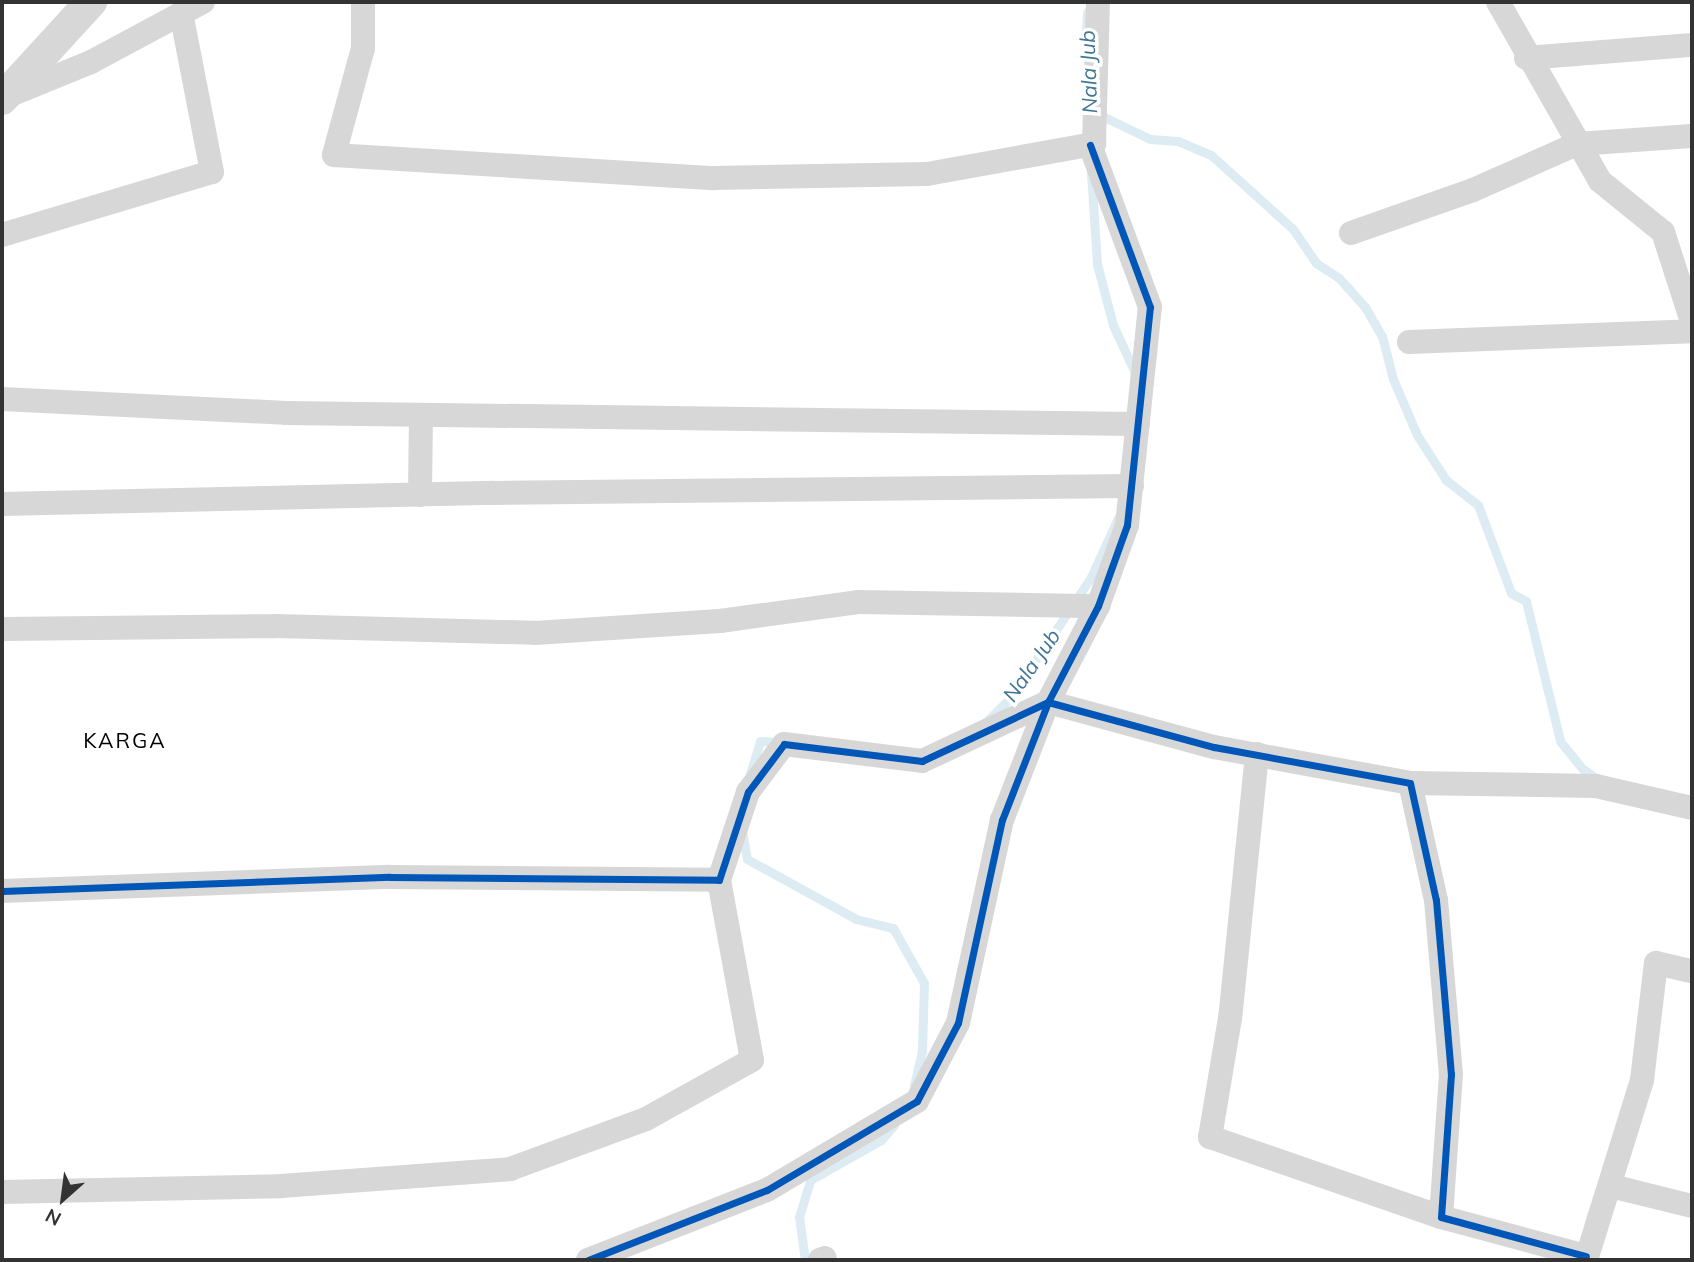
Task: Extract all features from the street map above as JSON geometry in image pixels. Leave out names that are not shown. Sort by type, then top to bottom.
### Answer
[{"type":"street","points":[[2,98],[90,2]]},
{"type":"street","points":[[2,98],[91,62],[203,2]]},
{"type":"street","points":[[363,2],[363,48],[334,155],[713,178],[927,174],[1094,144],[1098,2]]},
{"type":"street","points":[[1498,2],[1526,58],[1600,181],[1663,232],[1692,322]]},
{"type":"street","points":[[2,235],[212,173],[181,13]]},
{"type":"street","points":[[1526,58],[1692,45]]},
{"type":"street","points":[[1351,233],[1473,190],[1577,144],[1692,136]]},
{"type":"street","points":[[588,1260],[767,1190],[917,1101],[958,1023],[1002,820],[1048,702],[1098,606],[1127,525],[1150,307],[1090,145]]},
{"type":"street","points":[[1409,342],[1692,331]]},
{"type":"street","points":[[2,399],[421,416],[1138,424]]},
{"type":"street","points":[[420,495],[421,416]]},
{"type":"street","points":[[2,504],[420,495],[1132,486]]},
{"type":"street","points":[[2,629],[275,626],[535,633],[720,621],[858,602],[1098,606]]},
{"type":"street","points":[[2,1192],[281,1186],[510,1169],[646,1119],[752,1060],[719,880],[748,792],[784,744],[922,761],[1048,702],[1257,754],[1410,783],[1596,786],[1692,808]]},
{"type":"street","points":[[1257,754],[1230,1018],[1210,1137],[1441,1217],[1586,1258],[1611,1186],[1642,1080],[1656,963],[1692,971]]},
{"type":"street","points":[[1410,783],[1436,900],[1451,1074],[1441,1217]]},
{"type":"street","points":[[2,891],[390,877],[719,880]]},
{"type":"street","points":[[1611,1186],[1692,1206]]},
{"type":"waterway","name":"Nala Jub","points":[[1085,43],[1087,12]]},
{"type":"waterway","points":[[1096,113],[1150,139],[1178,141],[1211,155],[1293,229],[1316,263],[1339,278],[1365,307],[1382,336],[1393,379],[1417,435],[1446,480],[1478,505],[1511,593],[1526,601],[1560,741],[1583,769],[1599,780]]},
{"type":"waterway","name":"Nala Jub","points":[[1091,173],[1097,264],[1113,325],[1136,375]]},
{"type":"waterway","name":"Nala Jub","points":[[986,722],[1012,696],[1091,577],[1118,518]]},
{"type":"waterway","name":"Nala Jub","points":[[750,774],[760,741],[782,742]]},
{"type":"waterway","name":"Nala Jub","points":[[742,831],[747,859],[856,919],[893,928],[924,983],[922,1051],[914,1085]]},
{"type":"waterway","name":"Nala Jub","points":[[805,1260],[799,1217],[810,1180],[881,1140],[894,1125]]},
{"type":"cycle path","points":[[2,891],[390,877],[719,880],[748,792],[784,744],[922,761],[1048,702],[1098,606],[1127,525],[1150,307],[1090,145]]},
{"type":"cycle path","points":[[588,1260],[767,1190],[917,1101],[958,1023],[1002,820],[1048,702],[1214,747],[1410,783],[1436,900],[1451,1074],[1441,1217],[1586,1256]]},
{"type":"district","name":"KARGA","points":[[125,740]]}]
